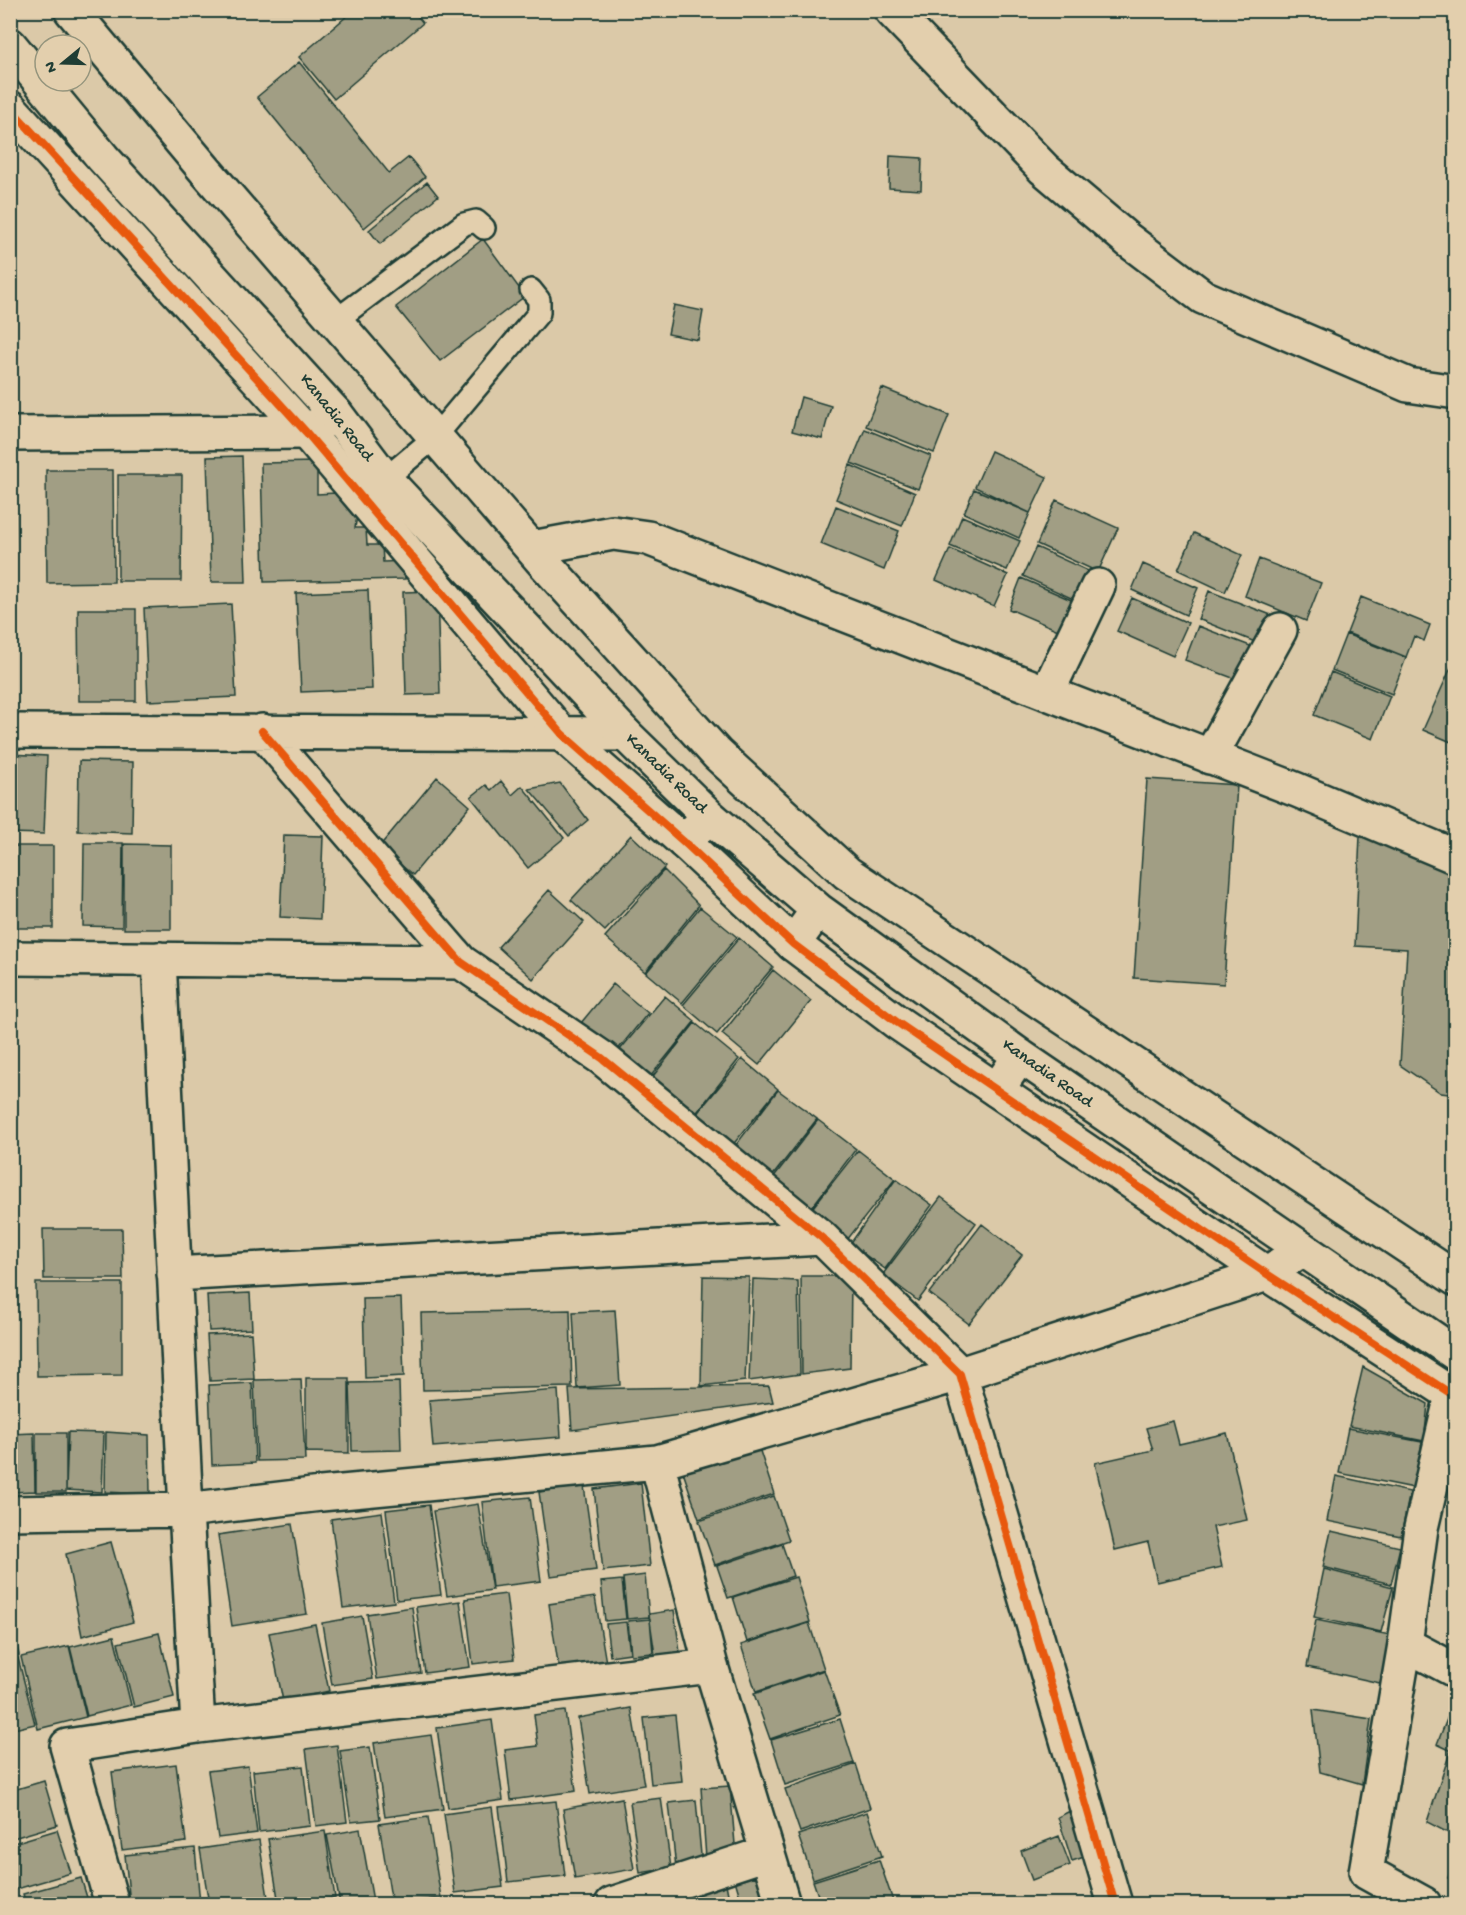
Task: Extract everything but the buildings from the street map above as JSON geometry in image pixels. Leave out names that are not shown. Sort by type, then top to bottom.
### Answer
[{"type":"street","points":[[71,10],[205,170],[532,548],[717,754],[846,873],[1455,1279]]},
{"type":"street","points":[[891,10],[1044,169],[1128,240],[1203,297],[1407,385],[1455,392]]},
{"type":"street","name":"Kanadia Road","points":[[10,45],[103,158],[336,414],[385,479],[625,734],[709,816],[818,910],[1020,1056],[1455,1354]]},
{"type":"street","points":[[10,108],[306,432],[562,734],[684,842],[793,944],[898,1023],[1267,1274],[1454,1395],[1420,1528],[1405,1644],[1366,1872],[1424,1905]]},
{"type":"street","points":[[10,434],[306,432],[336,414]]},
{"type":"street","points":[[532,548],[613,533],[648,538],[1297,790],[1455,857]]},
{"type":"street","points":[[1047,693],[1098,586]]},
{"type":"street","points":[[1210,757],[1280,630]]},
{"type":"street","points":[[10,731],[625,734]]},
{"type":"street","points":[[262,731],[461,962],[602,1058],[822,1238],[960,1374],[1115,1905]]},
{"type":"street","points":[[684,842],[709,816]]},
{"type":"street","points":[[793,944],[818,910]]},
{"type":"street","points":[[10,958],[461,962]]},
{"type":"street","points":[[159,959],[198,1726]]},
{"type":"street","points":[[997,1090],[1020,1056]]},
{"type":"street","points":[[174,1274],[822,1238]]},
{"type":"street","points":[[10,1513],[186,1510],[333,1493],[657,1462],[960,1374],[1267,1274],[1302,1249]]},
{"type":"street","points":[[657,1462],[711,1666],[783,1905]]},
{"type":"street","points":[[1405,1644],[1455,1671]]},
{"type":"street","points":[[112,1905],[67,1746],[198,1726],[711,1666]]},
{"type":"street","points":[[612,1905],[767,1853]]},
{"type":"lane","points":[[335,321],[464,224],[476,221],[484,228]]},
{"type":"lane","points":[[385,479],[435,437],[538,313],[539,300],[531,290]]},
{"type":"cycle path","points":[[10,108],[306,432],[562,734],[684,842],[793,944],[898,1023],[1267,1274],[1456,1397]]},
{"type":"cycle path","points":[[262,731],[461,962],[602,1058],[822,1238],[960,1374],[1115,1904]]}]
